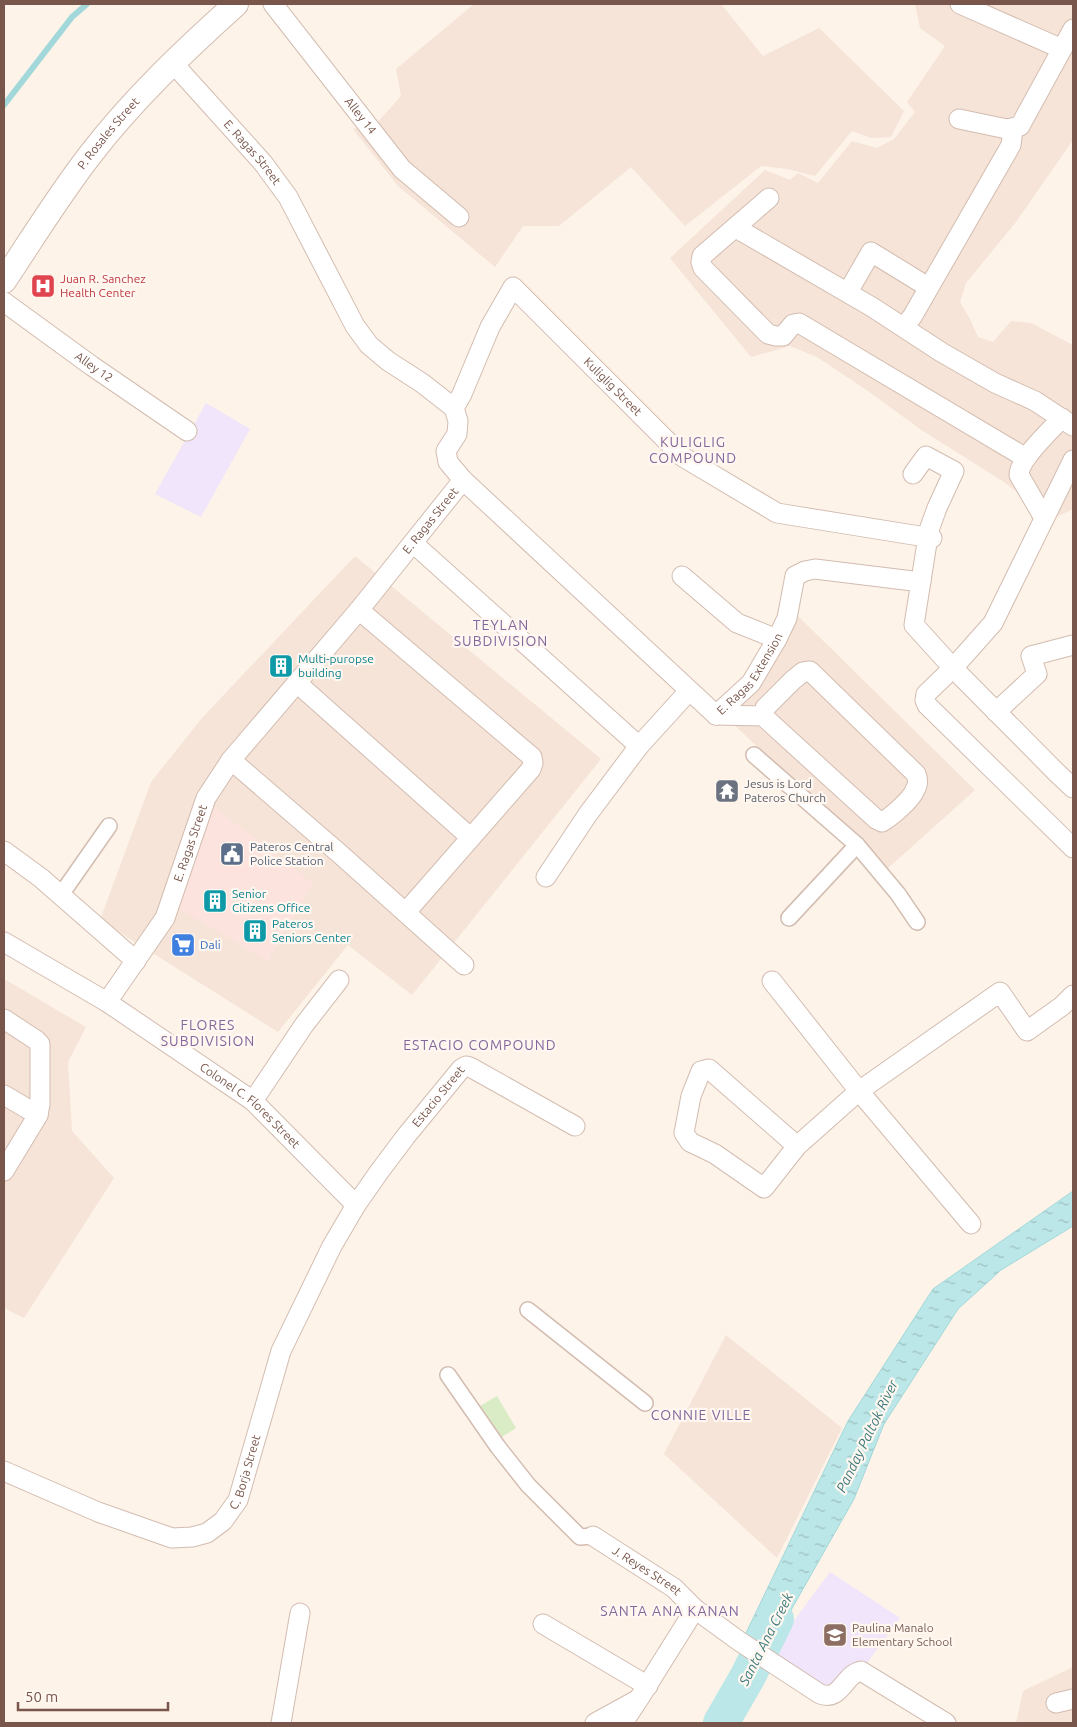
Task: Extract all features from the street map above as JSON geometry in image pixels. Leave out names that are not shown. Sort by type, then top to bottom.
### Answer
[{"type":"street","name":"P. Rosales Street","points":[[4,281],[90,155],[139,96],[172,62],[236,4]]},
{"type":"street","name":"Alley 14","points":[[273,4],[402,169],[459,217]]},
{"type":"street","points":[[960,4],[1062,49]]},
{"type":"street","points":[[958,119],[1013,129],[1020,126],[1073,29]]},
{"type":"street","name":"E. Ragas Street","points":[[107,1002],[165,918],[206,798],[231,760],[359,610],[463,480],[448,462],[446,451],[457,434],[458,421],[454,408],[422,382],[388,361],[369,345],[355,326],[288,197],[263,163],[172,62]]},
{"type":"street","points":[[903,327],[912,317],[1011,145],[1013,129]]},
{"type":"street","points":[[769,198],[702,256],[701,262],[703,268],[768,334],[783,336],[793,324],[800,323],[1026,458]]},
{"type":"street","points":[[736,228],[848,292],[941,352],[1035,401],[1067,422],[1026,458],[1019,469],[1019,475],[1044,518]]},
{"type":"street","points":[[848,292],[871,252],[928,287]]},
{"type":"street","name":"Kuliglig Street","points":[[454,408],[462,394],[490,327],[513,287],[683,457],[778,513],[930,538]]},
{"type":"street","name":"Alley 12","points":[[4,302],[92,366],[187,431]]},
{"type":"street","points":[[913,474],[926,456],[954,471],[936,508],[914,625],[953,668],[1073,788]]},
{"type":"street","points":[[1073,460],[993,623],[953,668],[926,694],[925,700],[927,705],[1073,848]]},
{"type":"street","name":"E. Ragas Extension","points":[[463,480],[716,715],[751,683],[778,639],[787,618],[795,576],[815,569],[921,582]]},
{"type":"street","points":[[413,543],[639,746]]},
{"type":"street","points":[[682,576],[737,623],[778,639]]},
{"type":"street","points":[[359,610],[532,757],[533,763],[531,769],[406,912]]},
{"type":"street","points":[[996,712],[1037,674],[1031,656],[1073,645]]},
{"type":"street","points":[[716,715],[763,716],[876,819],[882,822],[909,799],[915,791],[917,783],[916,774],[810,671],[803,672],[793,680],[764,708],[763,716]]},
{"type":"street","points":[[297,684],[470,837]]},
{"type":"street","points":[[546,877],[588,814],[639,746],[689,691]]},
{"type":"street","points":[[754,755],[856,845],[898,894],[917,922]]},
{"type":"street","points":[[231,760],[464,964]]},
{"type":"street","points":[[60,896],[108,826]]},
{"type":"street","points":[[790,918],[856,845]]},
{"type":"street","points":[[4,850],[41,878],[136,961]]},
{"type":"street","name":"Colonel C. Flores Street","points":[[4,942],[107,1002],[253,1100],[356,1205]]},
{"type":"street","points":[[253,1100],[304,1025],[339,980]]},
{"type":"street","points":[[772,981],[859,1091],[971,1224]]},
{"type":"street","points":[[797,1146],[709,1069],[701,1071],[691,1096],[684,1134],[690,1142],[728,1162],[764,1188],[797,1146],[859,1091],[1000,992],[1027,1031],[1062,1006],[1073,995]]},
{"type":"street","points":[[4,1019],[40,1044],[40,1104],[38,1115],[4,1171]]},
{"type":"street","name":"Estacio Street","points":[[356,1205],[406,1136],[461,1069],[466,1066],[575,1126]]},
{"type":"street","points":[[4,1095],[38,1115]]},
{"type":"street","name":"C. Borja Street","points":[[4,1472],[98,1512],[172,1538],[192,1537],[207,1532],[222,1521],[238,1500],[281,1351],[332,1246],[356,1205]]},
{"type":"street","points":[[528,1310],[645,1403]]},
{"type":"street","points":[[448,1375],[498,1447],[528,1485],[580,1537],[593,1536]]},
{"type":"street","name":"J. Reyes Street","points":[[593,1536],[674,1588],[695,1609],[739,1641],[820,1694],[826,1696],[836,1693],[856,1672],[861,1670],[946,1723]]},
{"type":"street","points":[[623,1723],[695,1609]]},
{"type":"street","points":[[281,1723],[300,1613]]},
{"type":"street","points":[[543,1624],[644,1692]]},
{"type":"street","points":[[595,1723],[644,1692]]},
{"type":"shaded area","points":[[474,4],[721,4],[763,56],[819,28],[904,111],[891,137],[871,138],[852,131],[815,176],[787,169],[761,166],[685,226],[631,167],[559,226],[523,226],[495,267],[398,186],[353,129],[376,124],[401,96],[396,69]]},
{"type":"shaded area","points":[[915,4],[1073,4],[1073,140],[1016,222],[966,283],[960,302],[978,337],[993,342],[1011,321],[1031,323],[1073,345],[1073,509],[1054,518],[1043,512],[1004,482],[920,429],[817,357],[790,346],[751,357],[670,258],[765,170],[790,180],[798,173],[818,183],[852,141],[877,148],[894,139],[915,112],[907,102],[945,46],[920,28]]},
{"type":"shaded area","points":[[206,403],[250,429],[201,517],[155,494]]},
{"type":"shaded area","points":[[355,556],[601,759],[412,995],[348,945],[278,1032],[100,920],[151,782],[202,718]]},
{"type":"shaded area","points":[[797,615],[975,790],[887,869],[728,719]]},
{"type":"shaded area","points":[[203,798],[313,883],[268,961],[174,906]]},
{"type":"shaded area","points":[[4,979],[86,1027],[68,1062],[72,1131],[114,1178],[24,1318],[4,1308]]},
{"type":"shaded area","points":[[726,1335],[842,1428],[777,1558],[664,1454]]},
{"type":"shaded area","name":"Paulina Manalo Elementary School","points":[[830,1572],[900,1618],[864,1667],[856,1662],[831,1689],[771,1652]]},
{"type":"shaded area","points":[[1073,1667],[1073,1723],[1016,1723],[1023,1691]]},
{"type":"green space","points":[[497,1396],[516,1428],[497,1440],[478,1407]]},
{"type":"water","name":"Panday Paltok River","points":[[1073,1191],[1073,1226],[1001,1270],[958,1309],[884,1424],[854,1499],[769,1649],[745,1635],[848,1421],[933,1289]]},
{"type":"waterway","name":"Santa Ana Creek","points":[[4,105],[72,17],[87,4]]},
{"type":"waterway","name":"Santa Ana Creek","points":[[721,1723],[748,1676],[776,1619]]},
{"type":"place","name":"Juan R. Sanchez Health Center","points":[[43,286]]},
{"type":"place","name":"Multi-puropse building","points":[[281,666]]},
{"type":"place","name":"Jesus is Lord Pateros Church","points":[[727,791]]},
{"type":"place","name":"Pateros Central Police Station","points":[[232,854]]},
{"type":"place","name":"Senior Citizens Office","points":[[215,901]]},
{"type":"place","name":"Pateros Seniors Center","points":[[255,931]]},
{"type":"place","name":"Dali","points":[[183,945]]},
{"type":"place","name":"Paulina Manalo Elementary School","points":[[835,1635]]},
{"type":"district","name":"KULIGLIG COMPOUND","points":[[693,450]]},
{"type":"district","name":"TEYLAN SUBDIVISION","points":[[501,634]]},
{"type":"district","name":"FLORES SUBDIVISION","points":[[208,1034]]},
{"type":"district","name":"ESTACIO COMPOUND","points":[[480,1045]]},
{"type":"district","name":"CONNIE VILLE","points":[[701,1415]]},
{"type":"district","name":"SANTA ANA KANAN","points":[[670,1611]]}]
